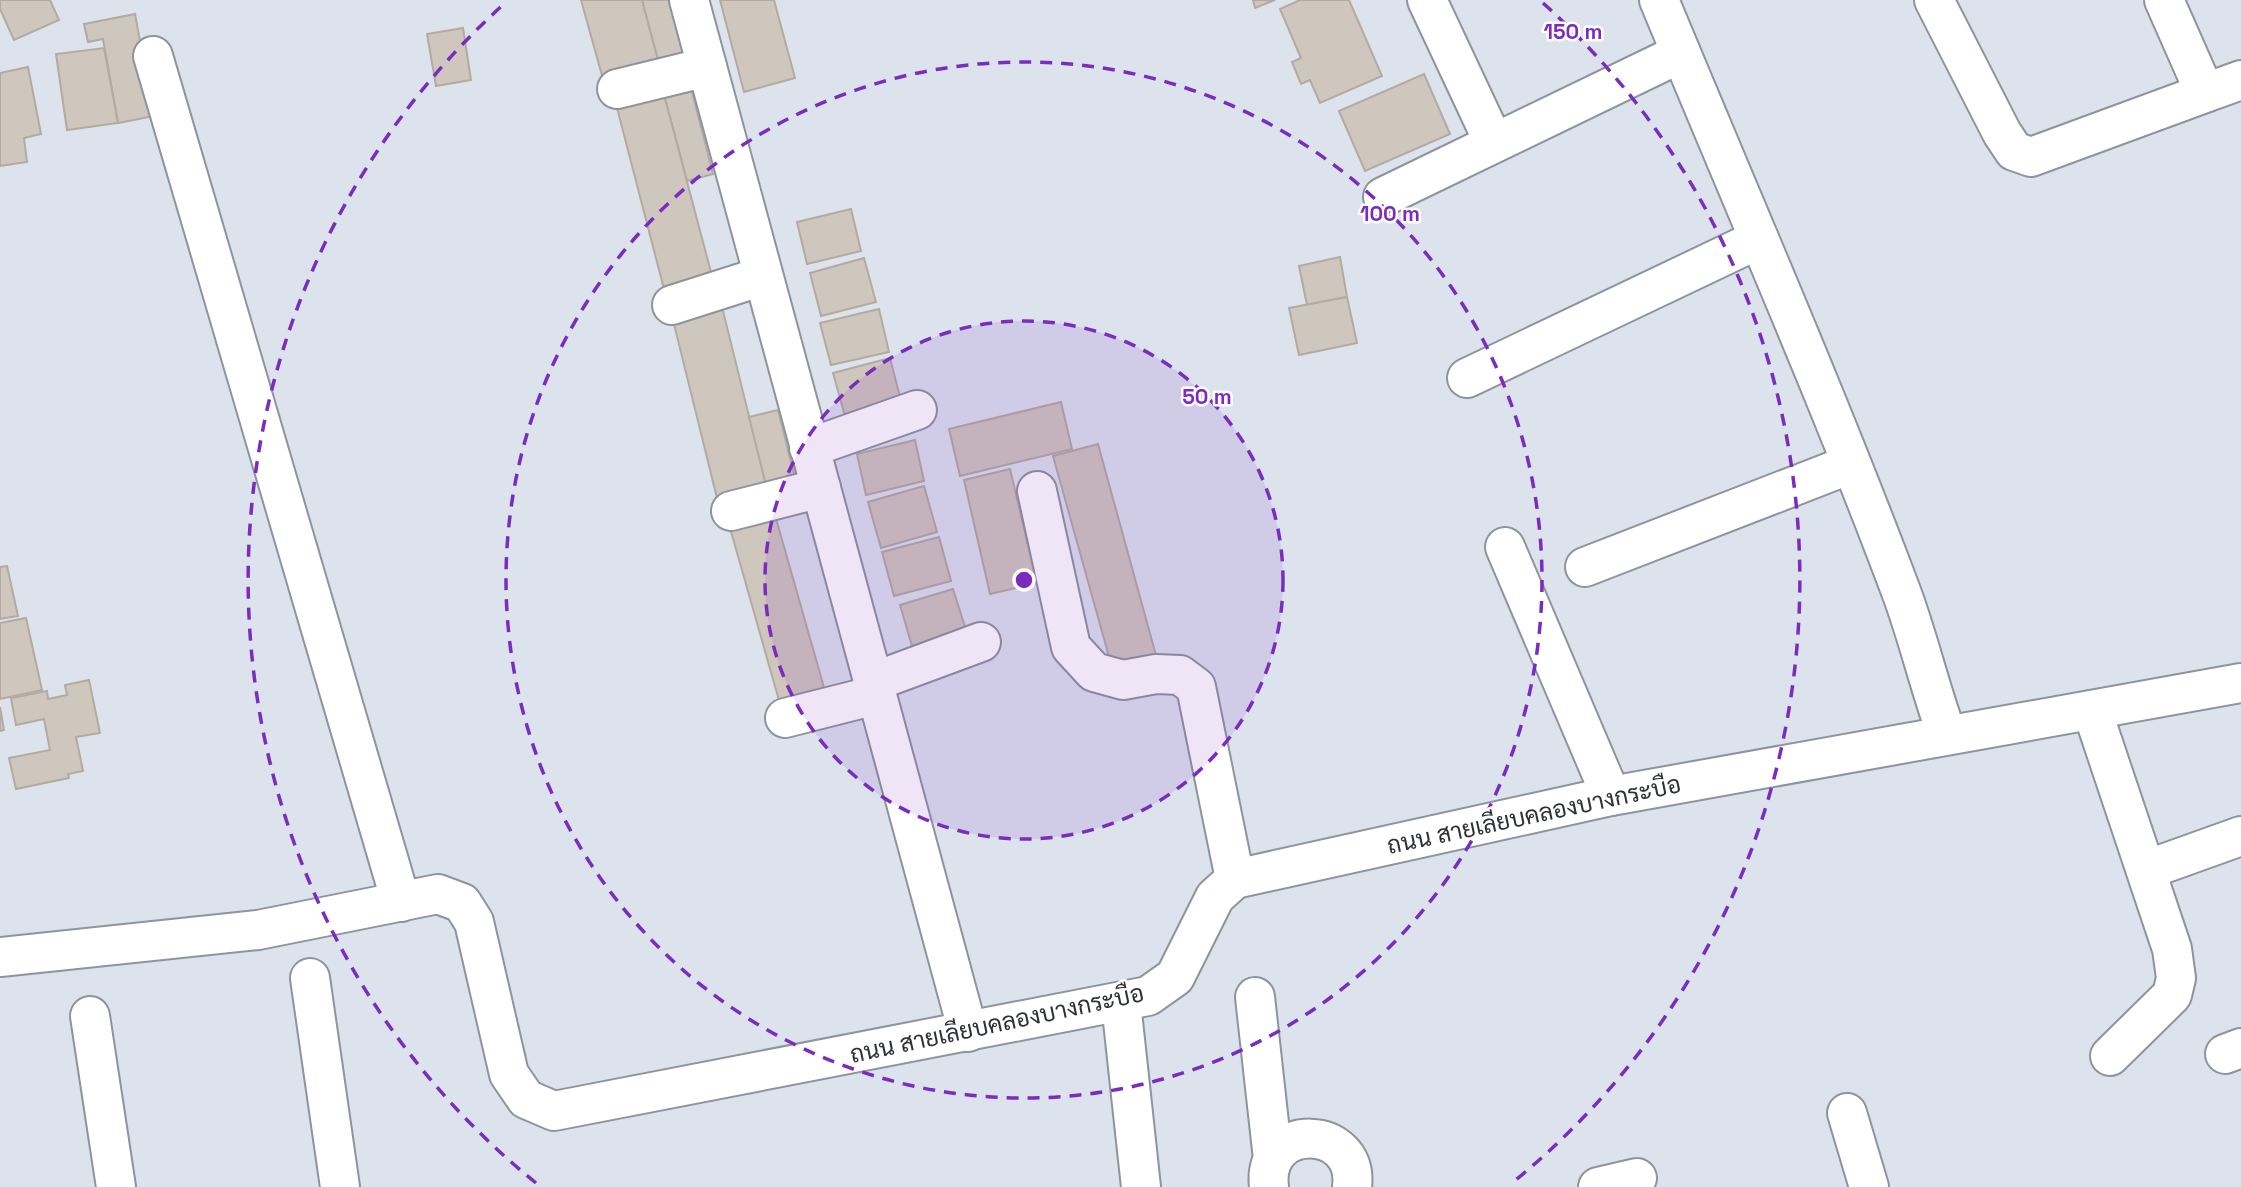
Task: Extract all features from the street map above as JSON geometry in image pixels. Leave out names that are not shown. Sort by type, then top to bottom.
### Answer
[{"type":"street","points":[[689,0],[968,1032]]},
{"type":"street","points":[[1427,0],[1494,143]]},
{"type":"street","points":[[1659,0],[1851,464],[1903,598],[1927,680],[1947,735]]},
{"type":"street","points":[[1934,0],[2002,133],[2014,151],[2031,157],[2241,80]]},
{"type":"street","points":[[2164,0],[2205,93]]},
{"type":"street","points":[[1383,197],[1681,53]]},
{"type":"street","points":[[153,57],[401,902]]},
{"type":"street","points":[[617,89],[707,67]]},
{"type":"street","points":[[1466,378],[1759,239]]},
{"type":"street","points":[[672,304],[763,276]]},
{"type":"street","points":[[809,448],[917,410]]},
{"type":"street","points":[[1586,567],[1851,464]]},
{"type":"street","points":[[731,511],[821,488]]},
{"type":"street","points":[[1037,491],[1070,648],[1094,672],[1123,680],[1156,674],[1180,675],[1196,687],[1235,879]]},
{"type":"street","points":[[1505,547],[1611,796]]},
{"type":"street","points":[[785,718],[875,689],[981,642]]},
{"type":"street","name":"ถนน สายเลียบคลองบางกระบือ","points":[[0,957],[258,930],[438,894],[462,903],[474,922],[509,1074],[526,1099],[554,1111],[1148,996],[1175,977],[1215,897],[1235,879],[1611,796],[2241,683]]},
{"type":"street","points":[[2092,710],[2172,948],[2176,978],[2172,995],[2110,1056]]},
{"type":"street","points":[[2160,865],[2241,836]]},
{"type":"street","points":[[310,978],[340,1187]]},
{"type":"street","points":[[1255,997],[1271,1173]]},
{"type":"street","points":[[1121,1003],[1141,1187]]},
{"type":"street","points":[[90,1016],[116,1187]]},
{"type":"street","points":[[1847,1113],[1869,1187]]},
{"type":"street","points":[[1271,1173],[1280,1150],[1302,1138],[1326,1141],[1345,1156],[1350,1168],[1352,1187]]},
{"type":"street","points":[[1598,1187],[1637,1178]]},
{"type":"building","points":[[0,0],[50,0],[59,20],[14,40],[0,9]]},
{"type":"building","points":[[581,0],[642,0],[659,63],[603,79]]},
{"type":"building","points":[[642,0],[669,0],[684,56],[659,63]]},
{"type":"building","points":[[720,0],[774,0],[795,78],[744,92]]},
{"type":"building","points":[[1253,0],[1275,0],[1255,8]]},
{"type":"building","points":[[1300,0],[1349,0],[1382,76],[1320,103],[1310,80],[1301,84],[1292,62],[1301,58],[1280,9]]},
{"type":"building","points":[[135,14],[154,116],[118,123],[103,39],[88,42],[84,24]]},
{"type":"building","points":[[463,28],[471,80],[436,86],[427,34]]},
{"type":"building","points":[[104,48],[118,123],[67,130],[56,54]]},
{"type":"building","points":[[28,67],[41,134],[24,138],[27,162],[0,166],[0,73]]},
{"type":"building","points":[[1424,74],[1450,134],[1365,171],[1339,111]]},
{"type":"building","points":[[690,84],[713,174],[687,181],[663,91]]},
{"type":"building","points":[[663,91],[712,276],[664,289],[616,104]]},
{"type":"building","points":[[851,209],[861,251],[807,264],[797,222]]},
{"type":"building","points":[[1340,257],[1347,297],[1307,305],[1299,266]]},
{"type":"building","points":[[864,258],[876,302],[821,316],[810,273]]},
{"type":"building","points":[[1347,297],[1357,343],[1299,355],[1289,308]]},
{"type":"building","points":[[722,307],[766,485],[717,498],[673,320]]},
{"type":"building","points":[[879,309],[889,352],[831,365],[820,323]]},
{"type":"building","points":[[890,358],[902,405],[846,420],[833,373]]},
{"type":"building","points":[[1061,402],[1072,449],[960,476],[949,429]]},
{"type":"building","points":[[778,410],[795,478],[766,485],[749,417]]},
{"type":"building","points":[[915,440],[924,481],[866,495],[857,454]]},
{"type":"building","points":[[1098,444],[1157,659],[1113,671],[1053,456]]},
{"type":"building","points":[[1010,469],[1037,583],[990,594],[964,480]]},
{"type":"building","points":[[924,486],[937,532],[881,548],[868,502]]},
{"type":"building","points":[[775,515],[825,691],[780,704],[730,528]]},
{"type":"building","points":[[939,537],[951,581],[894,596],[882,552]]},
{"type":"building","points":[[7,566],[18,616],[0,619],[0,567]]},
{"type":"building","points":[[953,589],[966,630],[912,646],[900,605]]},
{"type":"building","points":[[26,618],[42,690],[0,699],[0,623]]},
{"type":"building","points":[[89,680],[100,733],[76,737],[83,771],[68,774],[69,778],[16,789],[9,758],[50,750],[44,719],[16,725],[11,698],[47,691],[48,699],[67,695],[65,685]]},
{"type":"building","points":[[0,707],[4,730],[0,731]]}]
